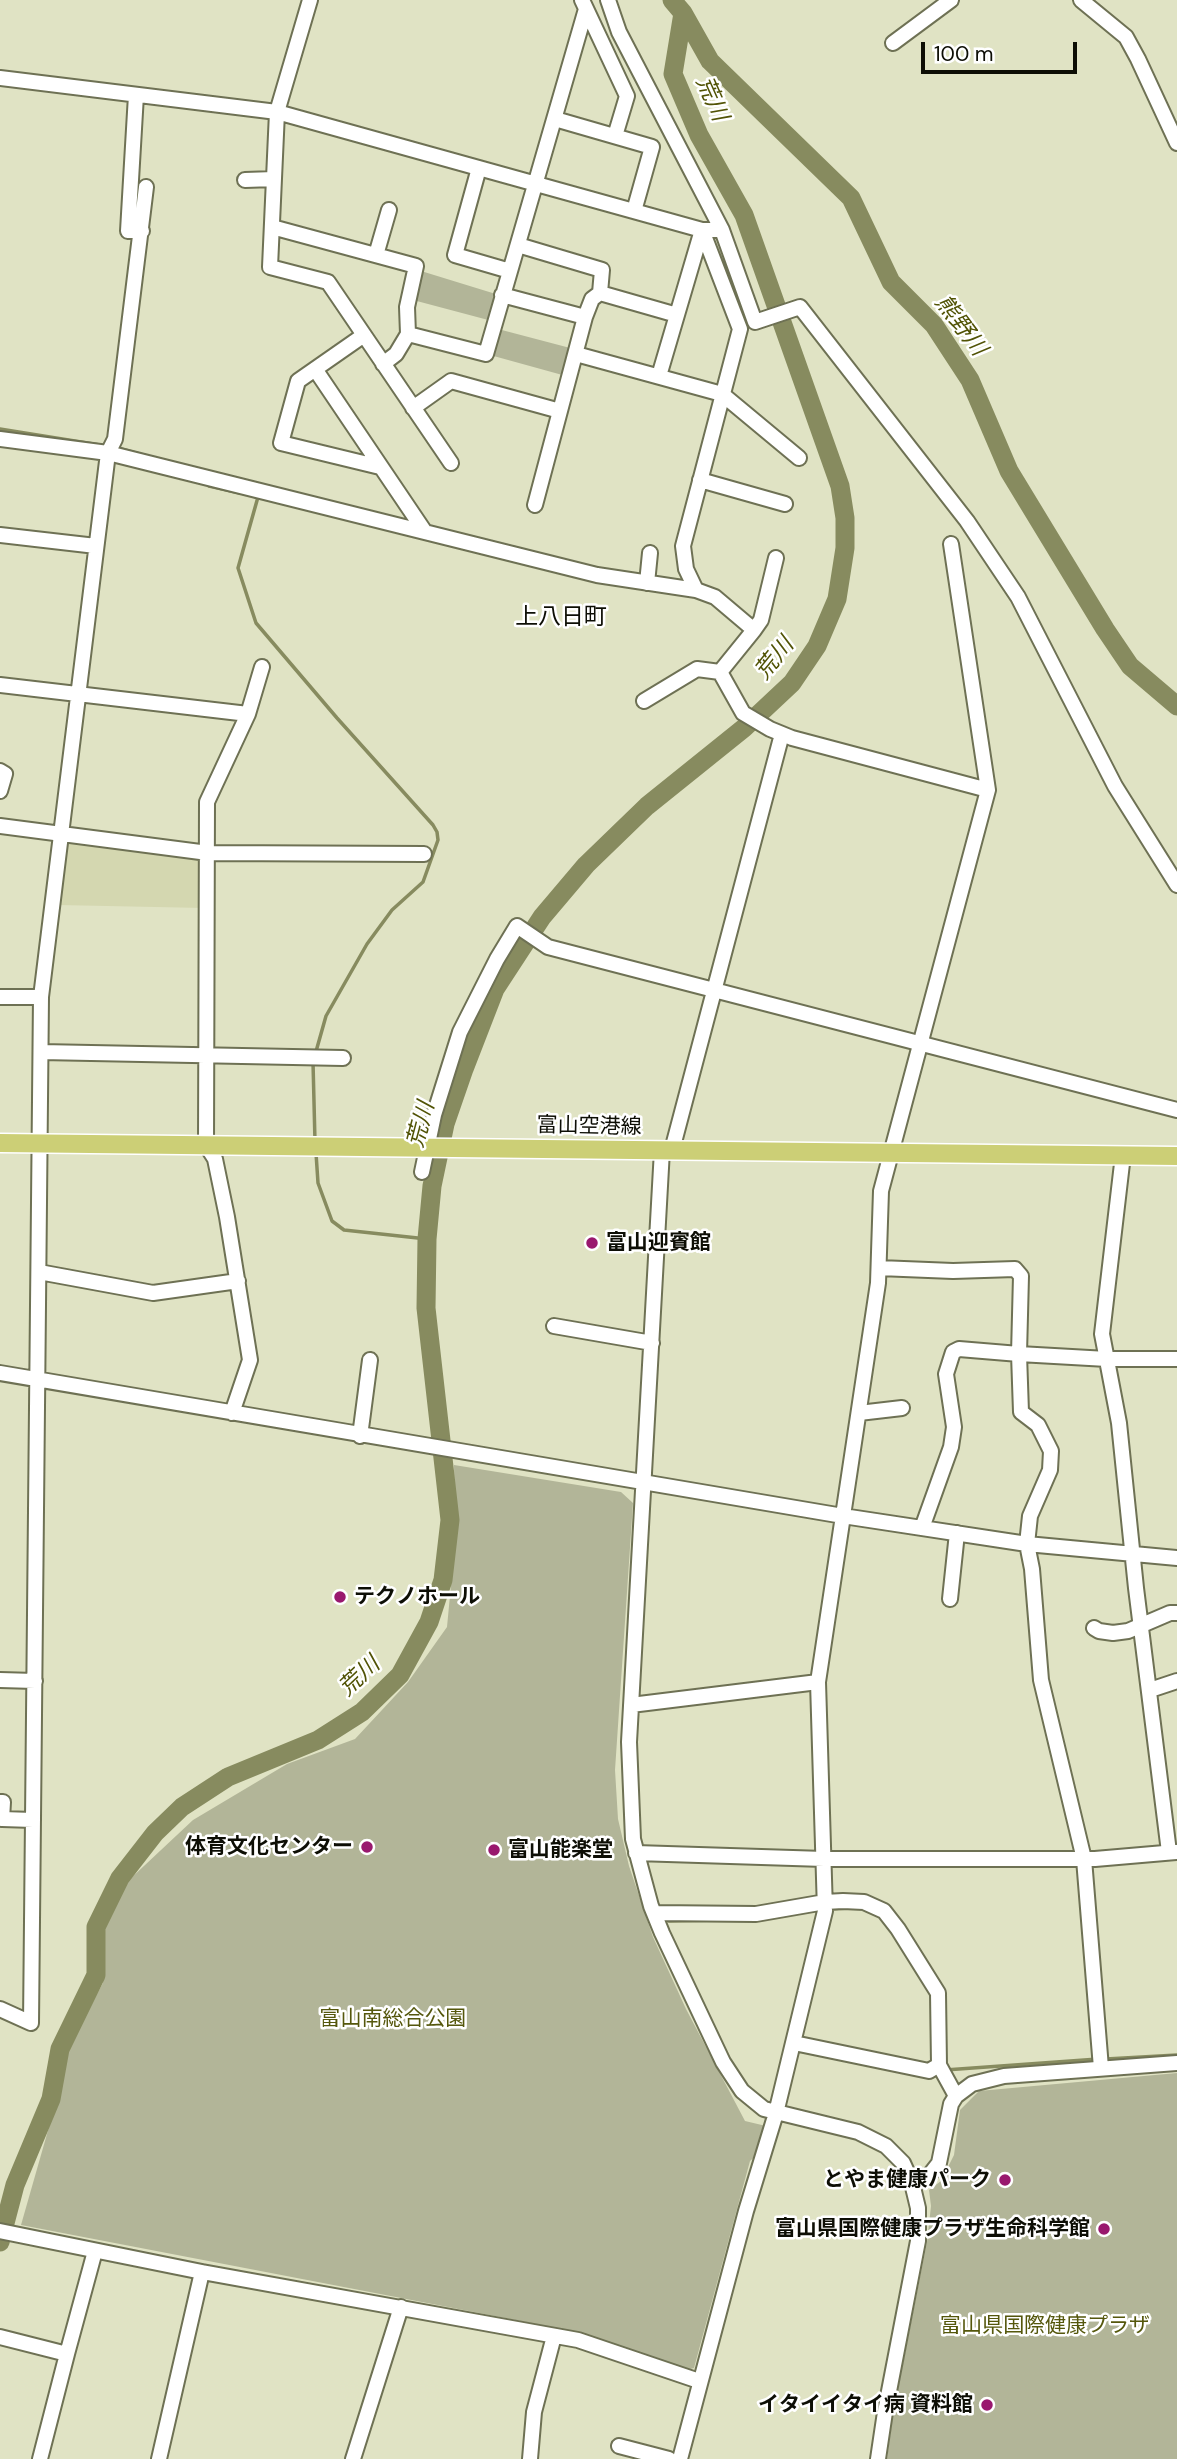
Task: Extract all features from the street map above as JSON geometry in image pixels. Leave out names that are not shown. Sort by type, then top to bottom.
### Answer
[{"type":"main road","name":"富山空港線","points":[[0,1143],[1177,1156]]},
{"type":"street","points":[[310,0],[277,112],[270,267],[328,282],[451,463]]},
{"type":"street","points":[[608,0],[619,32],[722,230],[755,322],[800,307],[967,521],[1018,597],[1115,786],[1177,885]]},
{"type":"street","points":[[893,43],[951,0]]},
{"type":"street","points":[[1081,0],[1126,37],[1177,143]]},
{"type":"street","points":[[408,334],[486,354],[555,119],[584,5]]},
{"type":"street","points":[[584,5],[626,96],[615,136]]},
{"type":"street","points":[[0,78],[277,112],[702,230],[722,230]]},
{"type":"street","points":[[135,94],[128,231],[142,231]]},
{"type":"street","points":[[555,119],[652,147],[634,211]]},
{"type":"street","points":[[479,168],[455,255],[510,271]]},
{"type":"street","points":[[245,180],[274,179]]},
{"type":"street","points":[[0,2009],[31,2023],[41,997],[108,453],[115,439],[146,187]]},
{"type":"street","points":[[376,255],[388,210]]},
{"type":"street","points":[[272,227],[416,267],[407,307],[408,334],[396,354],[383,364]]},
{"type":"street","points":[[659,376],[702,230]]},
{"type":"street","points":[[696,590],[686,569],[683,545],[740,329],[702,230]]},
{"type":"street","points":[[518,245],[602,270],[600,293],[592,299],[585,317],[535,505]]},
{"type":"street","points":[[600,293],[677,315]]},
{"type":"street","points":[[502,296],[585,317]]},
{"type":"street","points":[[364,335],[298,381],[281,443],[380,467]]},
{"type":"street","points":[[576,354],[722,394],[799,457]]},
{"type":"street","points":[[315,369],[425,532]]},
{"type":"street","points":[[414,408],[451,381],[560,411]]},
{"type":"street","points":[[0,439],[108,453],[597,575],[696,590],[715,597],[754,630]]},
{"type":"street","points":[[700,480],[785,504]]},
{"type":"street","points":[[0,535],[96,546]]},
{"type":"street","points":[[680,2459],[746,2211],[776,2113],[825,1906],[818,1682],[879,1268],[881,1191],[988,790],[951,544]]},
{"type":"street","points":[[647,583],[650,553]]},
{"type":"street","points":[[720,672],[761,620],[776,558]]},
{"type":"street","points":[[232,1413],[250,1360],[215,1159],[206,1145],[207,802],[248,714],[262,667]]},
{"type":"street","points":[[643,702],[697,669],[720,672]]},
{"type":"street","points":[[720,672],[743,713],[776,731],[988,790]]},
{"type":"street","points":[[0,685],[248,714]]},
{"type":"street","points":[[776,731],[715,990],[667,1150],[652,1343],[631,1705],[631,1824],[636,1853],[654,1913],[734,2080],[755,2103],[776,2113],[858,2132],[886,2146],[903,2163],[912,2183],[918,2208],[918,2241],[878,2459]]},
{"type":"street","points":[[0,771],[5,774],[0,791]]},
{"type":"street","points":[[0,826],[208,853],[424,854]]},
{"type":"street","points":[[422,1172],[434,1115],[460,1032],[517,926],[548,947],[1177,1110]]},
{"type":"street","points":[[0,997],[41,997]]},
{"type":"street","points":[[41,1052],[343,1058]]},
{"type":"street","points":[[636,1853],[824,1859],[1084,1859],[1173,1852],[1132,1554],[1119,1423],[1102,1334],[1123,1155]]},
{"type":"street","points":[[879,1268],[953,1271],[1015,1269],[1021,1276],[1021,1412],[1038,1425],[1051,1451],[1050,1470],[1030,1516],[1027,1544],[1032,1569],[1035,1632],[1041,1680],[1084,1859],[1101,2068]]},
{"type":"street","points":[[39,1272],[153,1293],[238,1281]]},
{"type":"street","points":[[554,1326],[652,1343]]},
{"type":"street","points":[[922,1528],[951,1447],[954,1427],[946,1374],[953,1352],[959,1349],[1107,1359],[1177,1359]]},
{"type":"street","points":[[360,1436],[370,1360]]},
{"type":"street","points":[[0,1373],[360,1436],[957,1534],[1027,1544],[1177,1558]]},
{"type":"street","points":[[859,1413],[902,1408]]},
{"type":"street","points":[[950,1599],[957,1534]]},
{"type":"street","points":[[1094,1628],[1113,1633],[1177,1613]]},
{"type":"street","points":[[0,1680],[35,1681]]},
{"type":"street","points":[[1150,1690],[1177,1681]]},
{"type":"street","points":[[631,1705],[818,1682]]},
{"type":"street","points":[[0,1802],[3,1802],[2,1819],[33,1820]]},
{"type":"street","points":[[654,1913],[756,1914],[864,1902],[884,1911],[937,1993],[939,2065],[956,2096]]},
{"type":"street","points":[[794,2043],[929,2071],[939,2065]]},
{"type":"street","points":[[912,2183],[928,2177],[939,2164],[951,2104],[956,2096],[972,2084],[996,2077],[1177,2063]]},
{"type":"street","points":[[0,2231],[202,2272],[578,2340],[699,2381]]},
{"type":"street","points":[[40,2459],[95,2251]]},
{"type":"street","points":[[159,2459],[202,2272]]},
{"type":"street","points":[[353,2459],[401,2307]]},
{"type":"street","points":[[530,2459],[534,2412],[554,2336]]},
{"type":"street","points":[[0,2337],[66,2354]]},
{"type":"street","points":[[620,2446],[669,2459]]},
{"type":"shaded area","points":[[65,840],[204,856],[204,908],[58,905]]},
{"type":"green space","points":[[421,271],[499,295],[492,321],[413,300]]},
{"type":"green space","points":[[498,329],[574,349],[566,376],[490,355]]},
{"type":"green space","name":"富山南総合公園","points":[[454,1465],[621,1492],[633,1503],[615,1770],[618,1819],[629,1866],[653,1937],[686,2009],[745,2121],[766,2126],[759,2153],[750,2161],[694,2368],[687,2370],[578,2332],[21,2225],[51,2120],[64,2052],[103,1983],[99,1934],[129,1880],[193,1820],[287,1764],[355,1739],[408,1682],[447,1627],[455,1543]]},
{"type":"green space","name":"富山県国際健康プラザ","points":[[1177,2073],[1177,2459],[887,2459],[893,2414],[927,2242],[931,2206],[929,2190],[941,2181],[954,2155],[960,2110],[979,2091]]},
{"type":"waterway","name":"熊野川","points":[[672,0],[683,13],[710,61],[851,198],[891,282],[934,325],[970,380],[1009,471],[1105,629],[1130,666],[1177,706]]},
{"type":"waterway","name":"荒川","points":[[0,2242],[15,2185],[51,2099],[60,2049],[96,1975],[96,1927],[120,1878],[155,1833],[182,1807],[228,1777],[318,1740],[362,1712],[400,1675],[429,1622],[443,1580],[450,1520],[426,1308],[427,1239],[432,1186],[445,1124],[495,989],[542,917],[586,865],[647,806],[744,728],[792,683],[817,646],[837,599],[845,548],[845,518],[840,486],[744,215],[699,135],[673,74],[683,13]]},
{"type":"waterway","points":[[0,429],[106,446]]},
{"type":"waterway","points":[[114,447],[147,456]]},
{"type":"waterway","points":[[206,481],[209,486],[240,493]]},
{"type":"waterway","points":[[255,497],[258,497],[238,568],[256,623],[433,825],[438,840],[423,882],[392,910],[367,944],[326,1016],[315,1055]]},
{"type":"waterway","points":[[313,1062],[315,1142]]},
{"type":"waterway","points":[[316,1153],[318,1183],[332,1221],[344,1230],[427,1239]]},
{"type":"waterway","points":[[829,1909],[849,1908]]},
{"type":"waterway","points":[[669,1921],[720,1920]]},
{"type":"waterway","points":[[1106,2059],[1177,2055]]},
{"type":"waterway","points":[[945,2070],[1098,2059]]},
{"type":"place","name":"富山迎賓館","points":[[592,1243]]},
{"type":"place","name":"テクノホール","points":[[340,1597]]},
{"type":"place","name":"体育文化センター","points":[[367,1847]]},
{"type":"place","name":"富山能楽堂","points":[[494,1850]]},
{"type":"place","name":"とやま健康パーク","points":[[1005,2180]]},
{"type":"place","name":"富山県国際健康プラザ生命科学館","points":[[1104,2229]]},
{"type":"place","name":"イタイイタイ病 資料館","points":[[987,2405]]},
{"type":"district","name":"上八日町","points":[[561,618]]}]
